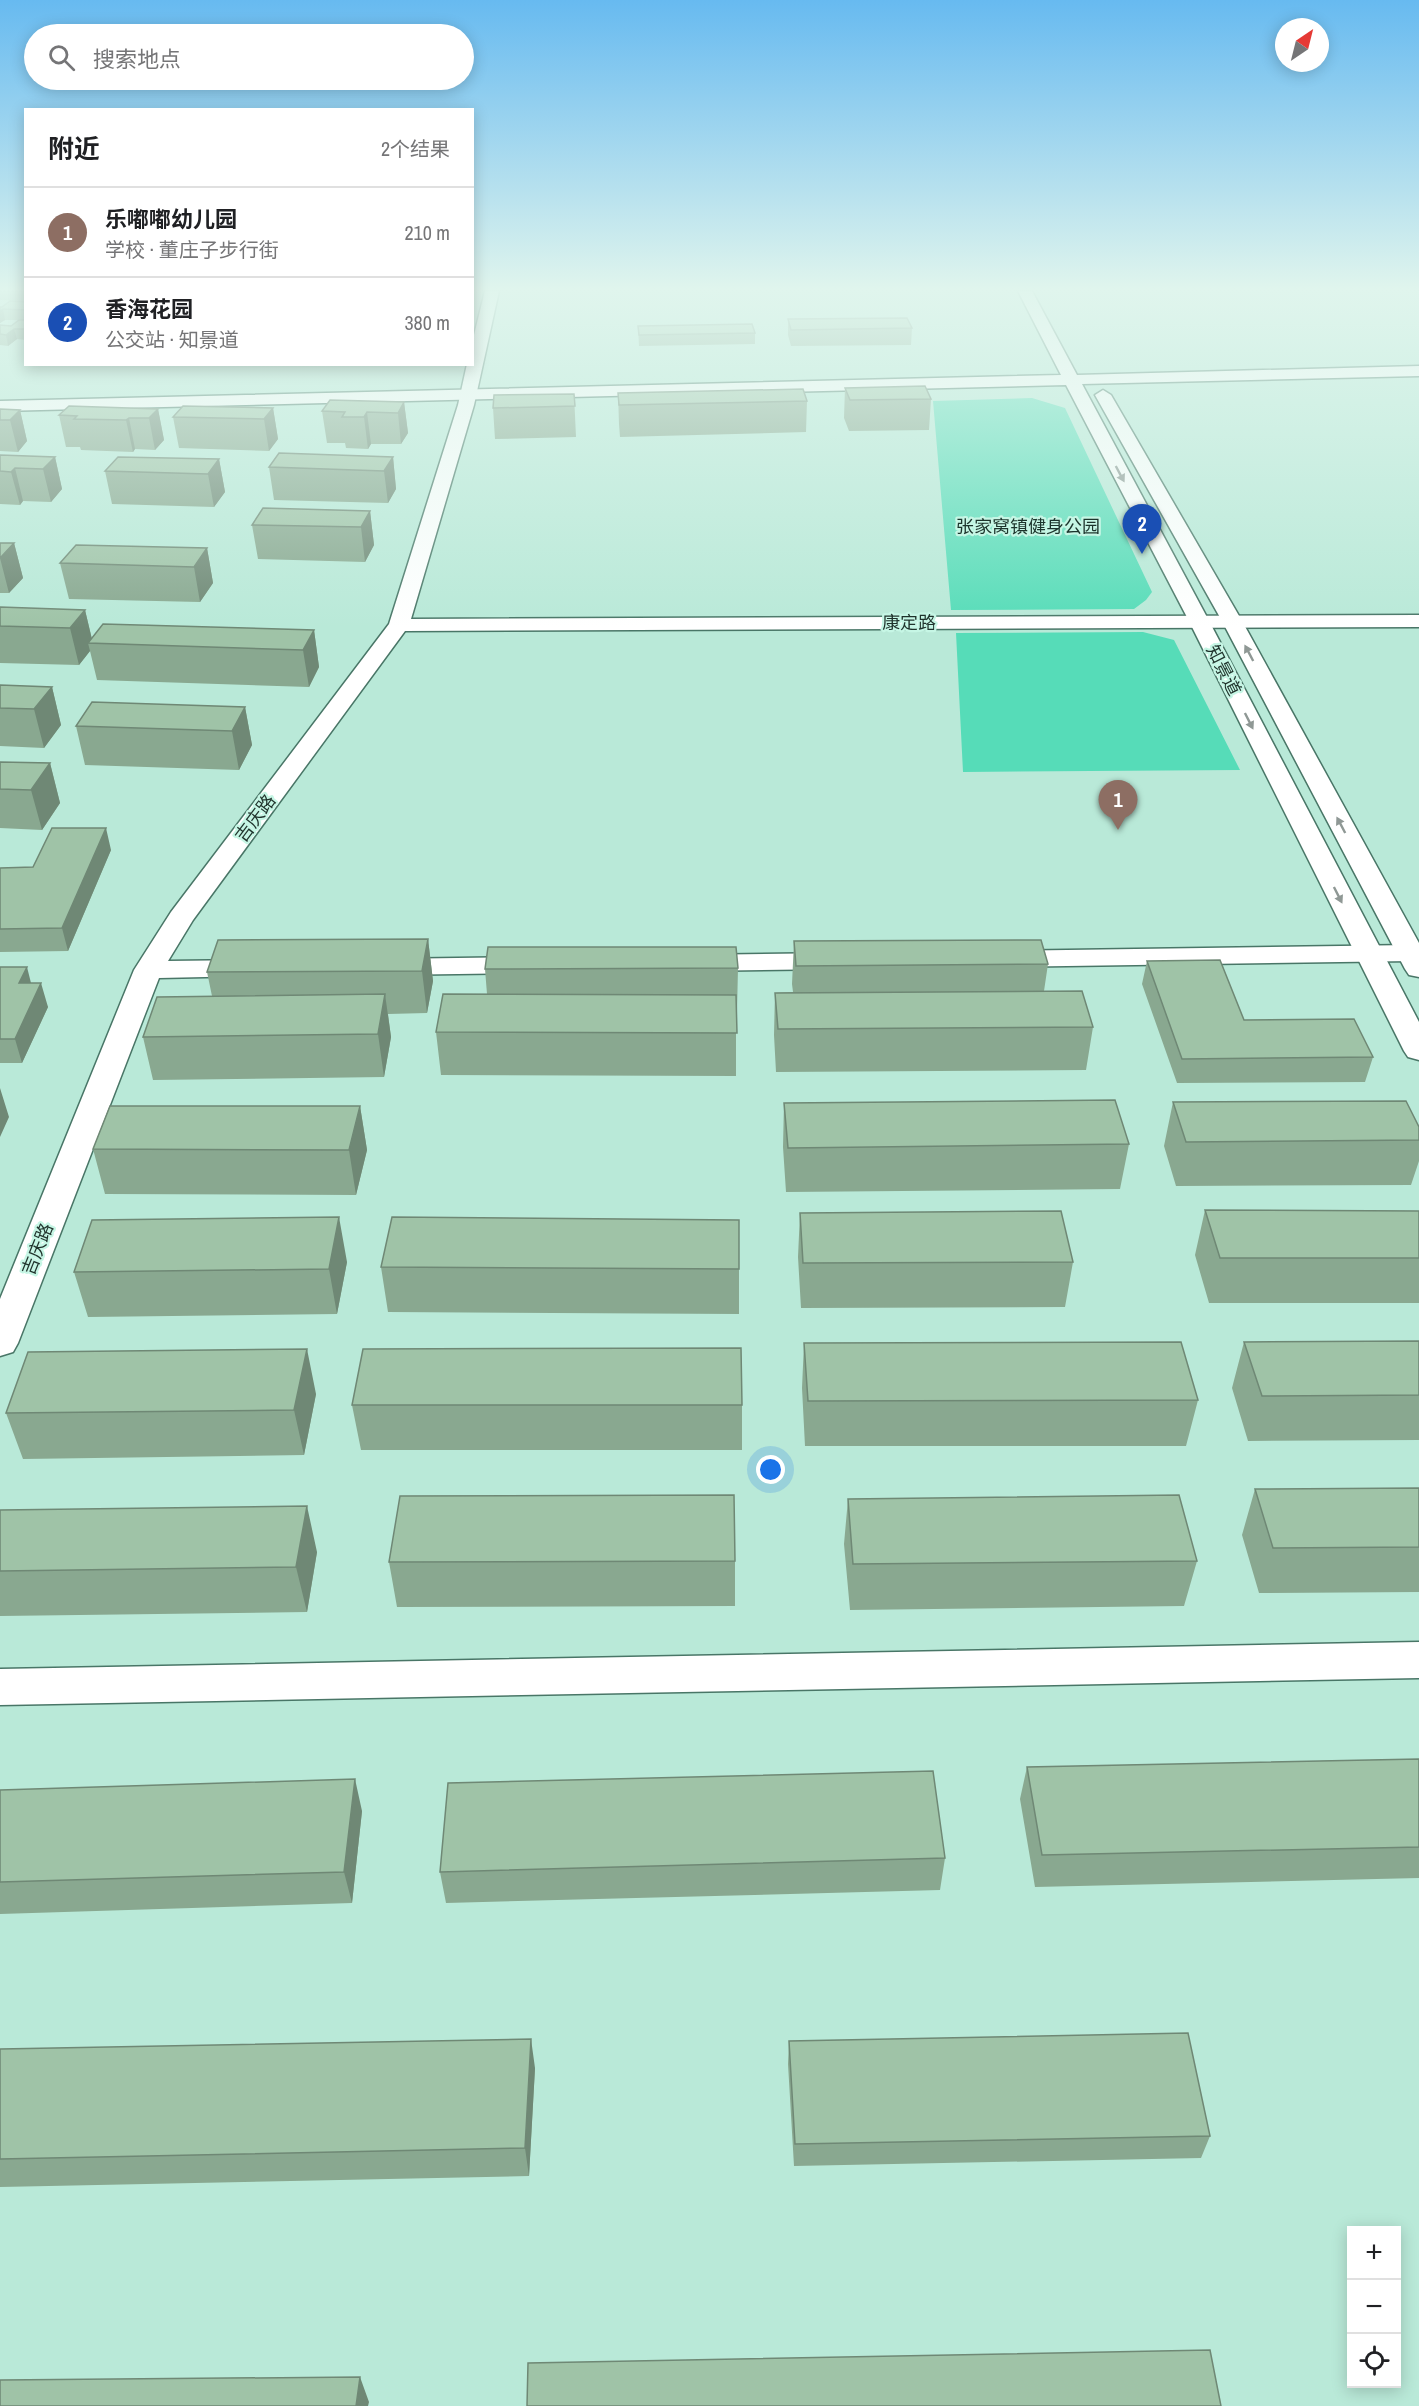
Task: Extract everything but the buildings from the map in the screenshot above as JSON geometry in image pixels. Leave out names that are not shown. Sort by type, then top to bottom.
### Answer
[{"type":"main road","points":[[0,406],[212,403]]},
{"type":"main road","points":[[0,414],[358,403]]},
{"type":"main road","name":"吉庆路","points":[[0,1342],[148,970],[181,918],[399,625],[466,403]]},
{"type":"main road","name":"知景道","points":[[1094,403],[1199,621],[1419,1051]]},
{"type":"main road","name":"知景道","points":[[1097,403],[1232,621],[1415,961]]},
{"type":"main road","name":"康定路","points":[[399,625],[1419,621]]},
{"type":"main road","points":[[980,959],[1368,954],[1415,961]]},
{"type":"main road","points":[[671,963],[861,960]]},
{"type":"main road","points":[[362,967],[552,964]]},
{"type":"main road","points":[[148,970],[279,968]]},
{"type":"main road","points":[[0,1687],[1419,1660]]},
{"type":"green space","name":"张家窝镇健身公园","points":[[933,403],[1049,403],[1065,408],[1152,592],[1134,609],[951,610]]},
{"type":"green space","points":[[1143,632],[1174,640],[1240,770],[963,772],[956,633]]},
{"type":"place","name":"香海花园","points":[[1142,554]]},
{"type":"place","name":"乐嘟嘟幼儿园","points":[[1118,830]]}]
